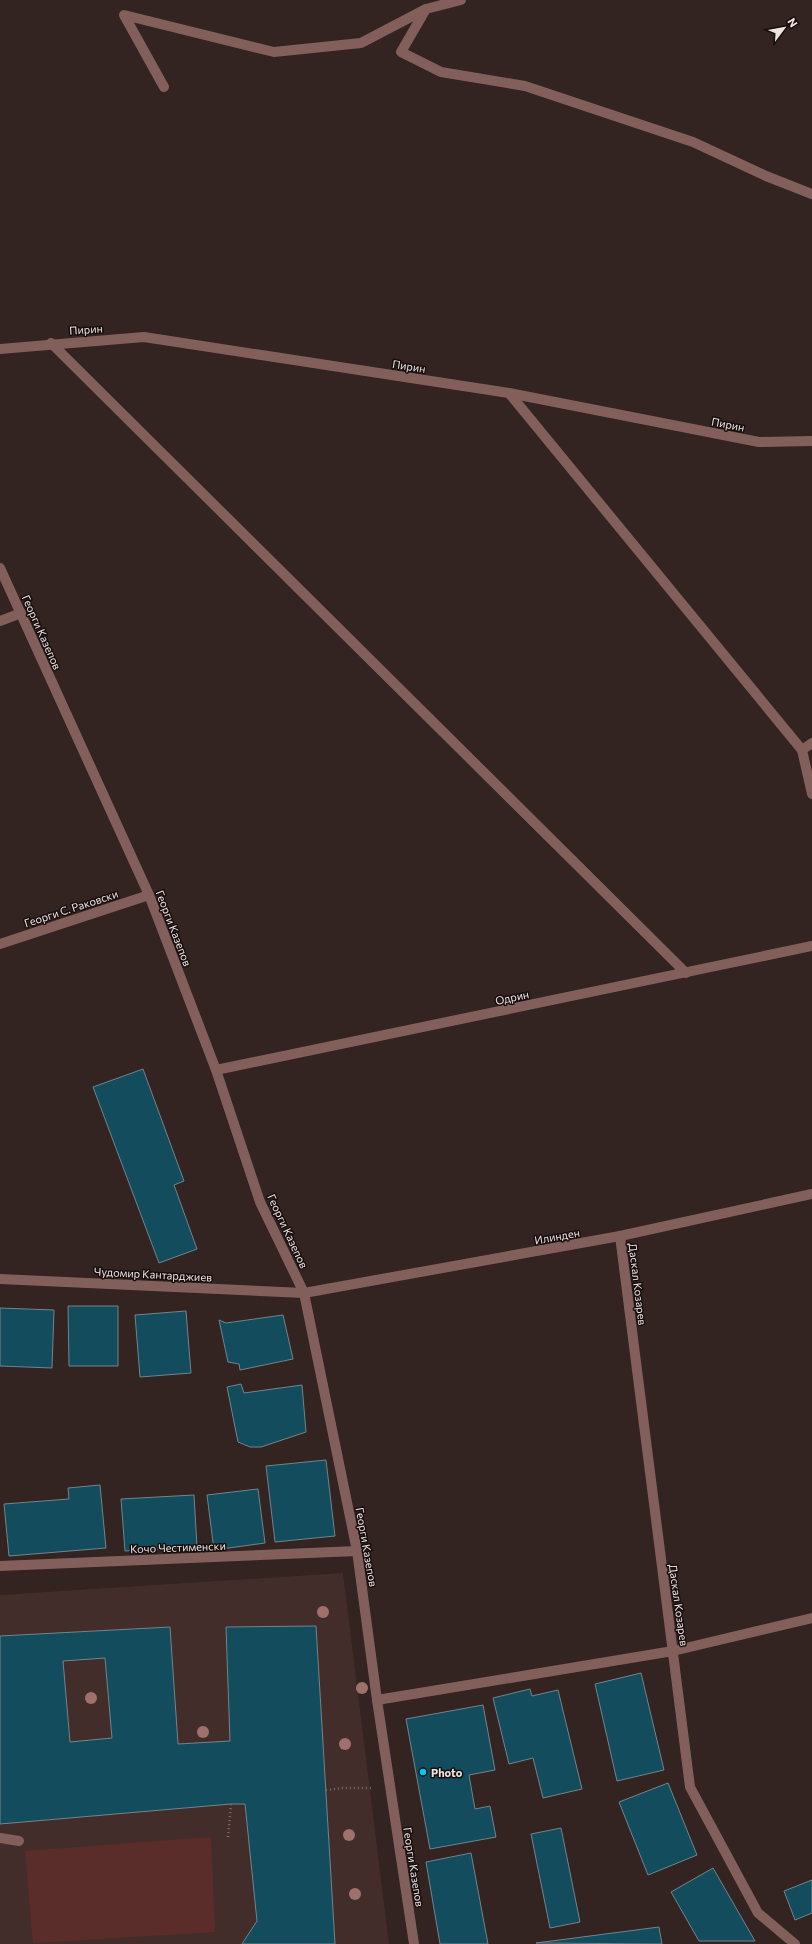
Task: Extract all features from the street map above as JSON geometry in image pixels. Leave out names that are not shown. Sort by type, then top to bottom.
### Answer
[{"type":"street","points":[[164,87],[124,15],[274,52],[361,43],[426,9],[461,0]]},
{"type":"street","points":[[426,9],[400,52],[441,72],[525,86],[693,142],[766,176],[812,194]]},
{"type":"street","name":"Пирин","points":[[0,349],[51,343],[144,337],[509,393],[759,442],[812,441]]},
{"type":"street","points":[[51,343],[686,973]]},
{"type":"street","points":[[509,393],[802,750],[812,794]]},
{"type":"street","name":"Георги Казепов","points":[[0,568],[149,895],[216,1070],[260,1202],[304,1293],[357,1551],[390,1790],[414,1944]]},
{"type":"street","points":[[0,622],[21,613]]},
{"type":"street","points":[[802,750],[812,743]]},
{"type":"street","name":"Георги С. Раковски","points":[[0,944],[149,895]]},
{"type":"street","name":"Одрин","points":[[216,1070],[812,946]]},
{"type":"street","name":"Илинден","points":[[304,1293],[620,1236],[812,1194]]},
{"type":"street","name":"Даскал Козарев","points":[[620,1236],[690,1787],[758,1913],[796,1944]]},
{"type":"street","name":"Чудомир Кантарджиев","points":[[0,1279],[304,1293]]},
{"type":"street","name":"Кочо Честименски","points":[[0,1566],[357,1551]]},
{"type":"street","points":[[377,1700],[673,1651],[812,1618]]},
{"type":"street","points":[[0,1838],[19,1841]]},
{"type":"path","points":[[326,1790],[342,1788],[390,1790]]},
{"type":"path","points":[[228,1837],[231,1804]]},
{"type":"shaded area","points":[[343,1573],[389,1944],[0,1944],[0,1595]]},
{"type":"shaded area","points":[[211,1837],[215,1932],[33,1943],[25,1851]]},
{"type":"building","points":[[143,1069],[184,1181],[174,1185],[197,1249],[159,1263],[93,1087]]},
{"type":"building","points":[[68,1306],[118,1306],[118,1366],[69,1366]]},
{"type":"building","points":[[0,1308],[54,1310],[52,1368],[0,1366]]},
{"type":"building","points":[[186,1311],[191,1373],[140,1377],[135,1315]]},
{"type":"building","points":[[283,1315],[293,1359],[240,1370],[239,1364],[228,1362],[219,1320],[226,1323]]},
{"type":"building","points":[[241,1384],[244,1393],[302,1385],[306,1432],[261,1447],[250,1447],[238,1442],[227,1387]]},
{"type":"building","points":[[326,1460],[335,1536],[275,1542],[266,1466]]},
{"type":"building","points":[[100,1485],[106,1548],[9,1556],[4,1504],[69,1499],[68,1488]]},
{"type":"building","points":[[258,1489],[265,1543],[214,1550],[207,1495]]},
{"type":"building","points":[[194,1495],[197,1547],[125,1551],[121,1499]]},
{"type":"building","points":[[316,1626],[335,1944],[242,1944],[257,1921],[245,1804],[0,1824],[0,1636],[170,1627],[178,1744],[230,1741],[226,1627]],"holes":[[[105,1658],[112,1738],[70,1742],[63,1661]]]},
{"type":"building","points":[[641,1673],[664,1770],[617,1781],[595,1684]]},
{"type":"building","points":[[530,1689],[532,1696],[558,1690],[582,1789],[543,1798],[533,1758],[509,1764],[493,1698]]},
{"type":"building","points":[[483,1705],[495,1770],[469,1775],[475,1809],[490,1806],[496,1837],[430,1849],[406,1719]]},
{"type":"building","points":[[668,1783],[697,1855],[648,1875],[619,1802]]},
{"type":"building","points":[[561,1828],[580,1922],[550,1928],[531,1834]]},
{"type":"building","points":[[471,1853],[488,1944],[440,1944],[426,1862]]},
{"type":"building","points":[[713,1868],[755,1941],[699,1941],[671,1892]]},
{"type":"building","points":[[812,1880],[812,1913],[795,1920],[784,1891]]},
{"type":"building","points":[[659,1927],[662,1944],[536,1943]]},
{"type":"place","name":"Photo","points":[[423,1772]]}]
